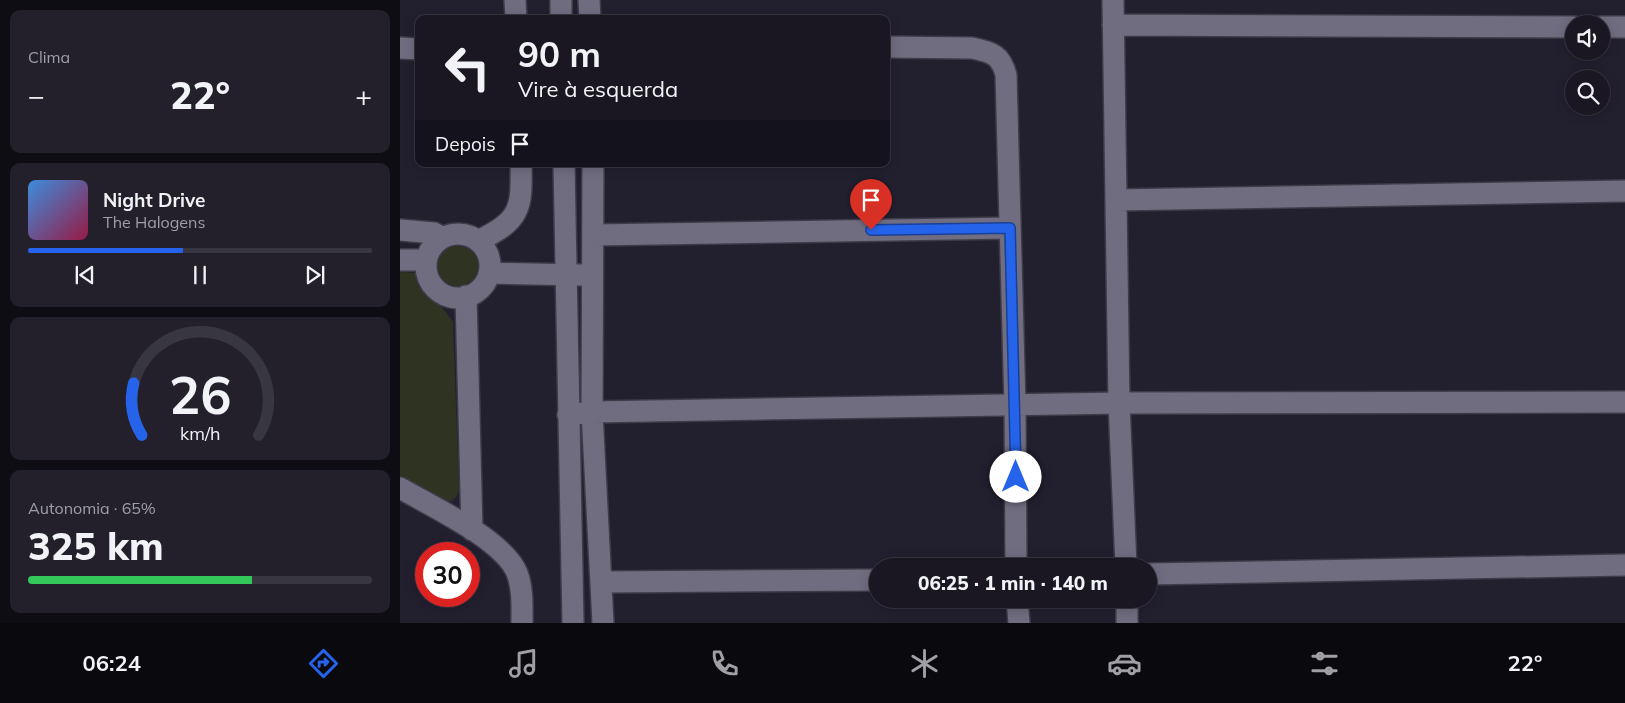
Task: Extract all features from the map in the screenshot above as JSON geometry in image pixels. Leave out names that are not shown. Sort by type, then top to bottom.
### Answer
[{"type":"street","points":[[515,0],[516,15]]},
{"type":"street","points":[[561,0],[561,15]]},
{"type":"street","points":[[589,0],[590,15]]},
{"type":"street","points":[[1113,0],[1119,404],[1126,558]]},
{"type":"street","points":[[1113,25],[1565,27]]},
{"type":"street","points":[[1610,27],[1625,27]]},
{"type":"street","points":[[400,48],[415,49]]},
{"type":"street","points":[[890,48],[972,48],[986,51],[1003,63],[1006,75],[1015,406],[1016,558]]},
{"type":"street","points":[[478,241],[504,227],[513,218],[519,207],[522,194],[521,167]]},
{"type":"street","points":[[564,167],[573,623]]},
{"type":"street","points":[[593,167],[592,412],[603,623]]},
{"type":"street","points":[[1116,200],[1625,190]]},
{"type":"street","points":[[594,236],[1010,228]]},
{"type":"street","points":[[400,230],[434,233],[442,238]]},
{"type":"street","points":[[461,234],[478,241],[489,256],[489,273],[481,288],[466,296],[449,296],[434,287],[429,279],[426,260],[430,251],[442,238],[461,234]]},
{"type":"street","points":[[400,260],[426,260]]},
{"type":"street","points":[[489,273],[592,275]]},
{"type":"street","points":[[466,296],[472,530]]},
{"type":"street","points":[[568,415],[592,412],[1119,404],[1625,402]]},
{"type":"street","points":[[400,488],[492,542],[508,558],[517,574],[522,623]]},
{"type":"street","points":[[1157,574],[1625,565]]},
{"type":"street","points":[[602,582],[869,580]]},
{"type":"street","points":[[1018,608],[1019,623]]},
{"type":"street","points":[[1127,608],[1127,623]]},
{"type":"green space","points":[[462,246],[469,249],[475,255],[478,266],[477,274],[469,283],[462,286],[454,286],[447,283],[439,274],[438,262],[441,255],[450,247]]},
{"type":"green space","points":[[400,272],[418,273],[429,294],[453,322],[459,490],[455,498],[448,502],[442,502],[400,477]]},
{"type":"route","points":[[871,230],[1010,228],[1016,477]]}]
